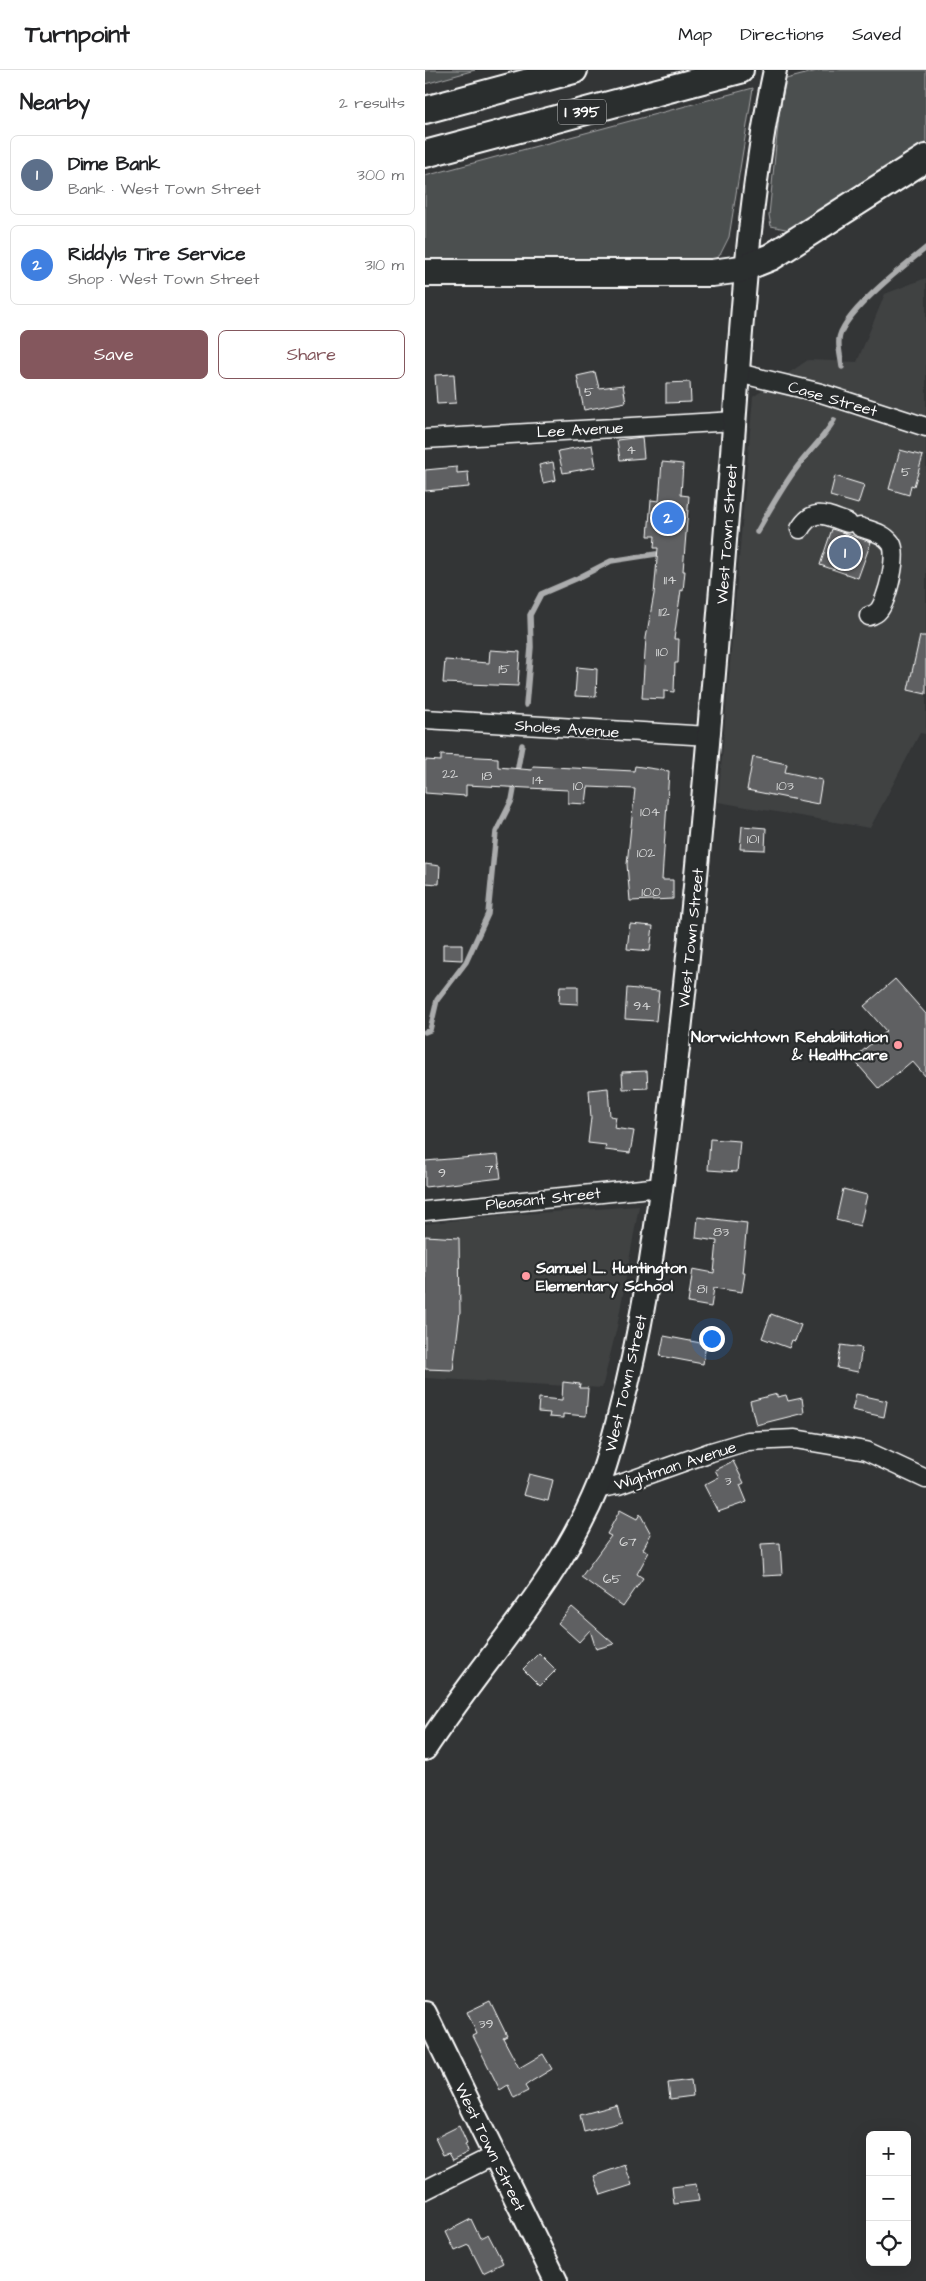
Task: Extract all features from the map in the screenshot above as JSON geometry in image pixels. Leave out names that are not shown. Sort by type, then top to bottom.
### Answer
[{"type":"highway","name":"I 395","points":[[425,110],[574,70]]},
{"type":"highway","name":"I 395","points":[[425,154],[739,70]]},
{"type":"highway","points":[[425,273],[712,273],[747,268],[771,257],[926,158]]},
{"type":"main road","name":"West Town Street","points":[[425,1749],[551,1572],[575,1533],[597,1489],[611,1445],[636,1345],[649,1280],[684,1001],[709,736],[747,268],[763,122],[775,70]]},
{"type":"main road","name":"West Town Street","points":[[425,2013],[557,2281]]},
{"type":"street","name":"Case Street","points":[[738,373],[821,393],[926,426]]},
{"type":"street","name":"Lee Avenue","points":[[425,439],[735,421]]},
{"type":"street","points":[[801,529],[805,521],[814,515],[822,515],[884,536],[890,542],[895,552],[895,560],[881,606],[875,614],[869,616]]},
{"type":"street","name":"Sholes Avenue","points":[[425,719],[709,736]]},
{"type":"street","name":"Pleasant Street","points":[[425,1211],[661,1187]]},
{"type":"street","name":"Wightman Avenue","points":[[597,1489],[618,1485],[711,1452],[748,1442],[795,1439],[866,1451],[926,1479]]},
{"type":"street","points":[[425,2190],[495,2155]]},
{"type":"shaded area","points":[[425,70],[475,70],[425,84]]},
{"type":"shaded area","points":[[821,70],[926,70],[926,148],[795,231],[771,226],[769,215],[779,115],[786,79]]},
{"type":"shaded area","points":[[753,88],[729,237],[720,255],[713,260],[425,263],[425,176]]},
{"type":"shaded area","points":[[926,278],[926,734],[920,733],[870,828],[718,802],[753,397],[808,360],[857,362],[885,294]]},
{"type":"shaded area","name":"Samuel L. Huntington Elementary School","points":[[639,1206],[617,1327],[602,1388],[425,1378],[425,1224],[493,1216]]},
{"type":"building","points":[[595,372],[599,388],[623,385],[626,402],[584,410],[577,376]]},
{"type":"building","points":[[454,374],[456,403],[437,404],[435,375]]},
{"type":"building","points":[[690,382],[691,402],[666,403],[666,383]]},
{"type":"building","points":[[642,437],[644,458],[620,460],[617,440]]},
{"type":"building","points":[[592,445],[596,467],[563,473],[558,451]]},
{"type":"building","points":[[900,450],[923,456],[914,486],[911,485],[909,495],[889,489]]},
{"type":"building","points":[[553,462],[556,480],[543,483],[539,465]]},
{"type":"building","points":[[662,462],[683,464],[681,495],[689,496],[683,591],[681,590],[674,639],[679,639],[678,663],[675,663],[674,692],[664,691],[664,699],[642,698],[646,638],[654,594],[658,548],[654,548],[655,536],[648,536],[651,500],[659,501]]},
{"type":"building","points":[[457,467],[457,473],[468,472],[469,487],[425,491],[425,470]]},
{"type":"building","points":[[835,476],[864,485],[858,504],[830,496]]},
{"type":"building","points":[[832,529],[871,542],[858,578],[820,565]]},
{"type":"building","points":[[920,636],[926,636],[926,694],[908,690]]},
{"type":"building","points":[[490,650],[520,652],[518,686],[443,683],[445,660],[489,663]]},
{"type":"building","points":[[577,667],[597,669],[596,697],[575,696]]},
{"type":"building","points":[[441,755],[498,758],[498,767],[532,770],[533,766],[634,771],[635,766],[669,771],[662,880],[673,880],[673,899],[630,901],[627,864],[635,789],[588,787],[586,804],[568,803],[568,790],[466,785],[466,796],[425,793],[425,760],[441,761]]},
{"type":"building","points":[[753,757],[787,764],[785,772],[822,780],[818,804],[747,790]]},
{"type":"building","points":[[742,826],[766,828],[765,850],[740,849]]},
{"type":"building","points":[[425,864],[440,866],[439,884],[425,883]]},
{"type":"building","points":[[630,924],[653,926],[650,951],[627,949]]},
{"type":"building","points":[[443,944],[462,944],[462,960],[443,959]]},
{"type":"building","name":"Norwichtown Rehabilitation & Healthcare","points":[[895,979],[926,1014],[926,1077],[912,1061],[879,1089],[853,1059],[886,1031],[864,1006]]},
{"type":"building","points":[[560,986],[578,986],[578,1004],[559,1003]]},
{"type":"building","points":[[627,988],[659,991],[656,1021],[625,1019]]},
{"type":"building","points":[[647,1071],[648,1088],[623,1089],[622,1072]]},
{"type":"building","points":[[608,1088],[610,1116],[616,1117],[614,1128],[634,1131],[630,1153],[605,1150],[606,1145],[588,1143],[591,1118],[589,1090]]},
{"type":"building","points":[[710,1139],[740,1141],[737,1172],[708,1170]]},
{"type":"building","points":[[498,1155],[501,1178],[425,1187],[425,1161]]},
{"type":"building","points":[[843,1189],[867,1195],[860,1226],[836,1220]]},
{"type":"building","points":[[698,1217],[747,1223],[742,1273],[745,1273],[742,1292],[714,1288],[711,1307],[688,1303],[693,1269],[714,1273],[717,1241],[696,1238]]},
{"type":"building","points":[[425,1236],[459,1238],[460,1312],[453,1370],[425,1369]]},
{"type":"building","points":[[771,1314],[801,1325],[795,1341],[792,1340],[789,1348],[762,1338]]},
{"type":"building","points":[[664,1336],[706,1344],[703,1364],[660,1356]]},
{"type":"building","points":[[841,1345],[862,1348],[858,1372],[837,1368]]},
{"type":"building","points":[[563,1382],[580,1384],[579,1388],[588,1388],[586,1416],[563,1414],[563,1418],[549,1417],[550,1413],[538,1412],[539,1398],[562,1400]]},
{"type":"building","points":[[777,1394],[777,1397],[786,1395],[788,1401],[802,1398],[804,1413],[756,1425],[750,1401]]},
{"type":"building","points":[[856,1394],[887,1401],[884,1417],[852,1410]]},
{"type":"building","points":[[733,1461],[744,1483],[740,1485],[747,1502],[718,1512],[704,1485],[719,1477],[715,1470]]},
{"type":"building","points":[[529,1474],[553,1480],[548,1501],[523,1495]]},
{"type":"building","points":[[620,1510],[637,1519],[640,1514],[651,1534],[643,1549],[649,1552],[637,1574],[643,1578],[623,1607],[581,1577],[611,1536],[607,1534]]},
{"type":"building","points":[[780,1543],[782,1575],[763,1576],[761,1544]]},
{"type":"building","points":[[572,1607],[614,1644],[596,1649],[590,1630],[579,1642],[558,1623]]},
{"type":"building","points":[[539,1653],[556,1670],[540,1686],[523,1669]]},
{"type":"building","points":[[490,2001],[507,2036],[503,2038],[519,2068],[543,2054],[552,2069],[525,2086],[528,2091],[514,2098],[508,2085],[500,2090],[473,2036],[477,2034],[467,2012]]},
{"type":"building","points":[[691,2080],[693,2096],[670,2099],[668,2083]]},
{"type":"building","points":[[617,2105],[622,2122],[584,2132],[580,2115]]},
{"type":"building","points":[[459,2126],[467,2144],[465,2145],[468,2152],[453,2160],[449,2153],[443,2155],[435,2138]]},
{"type":"building","points":[[625,2165],[632,2185],[601,2195],[594,2176]]},
{"type":"building","points":[[696,2184],[699,2201],[674,2204],[672,2187]]},
{"type":"building","points":[[471,2219],[480,2238],[488,2234],[503,2263],[483,2273],[469,2245],[455,2251],[446,2232]]},
{"type":"waterway","points":[[842,367],[839,340],[842,330],[850,317],[875,291],[926,248]]},
{"type":"waterway","points":[[757,532],[792,474],[826,433],[834,420]]},
{"type":"waterway","points":[[526,705],[531,647],[530,615],[541,594],[611,561],[656,554]]},
{"type":"waterway","points":[[425,1032],[430,1030],[437,1000],[466,962],[488,914],[496,832],[512,800],[522,745]]},
{"type":"place","name":"Riddyls Tire Service","points":[[668,518]]},
{"type":"place","name":"Dime Bank","points":[[845,553]]},
{"type":"place","name":"Norwichtown Rehabilitation & Healthcare","points":[[898,1045]]},
{"type":"place","name":"Samuel L. Huntington Elementary School","points":[[526,1276]]}]
